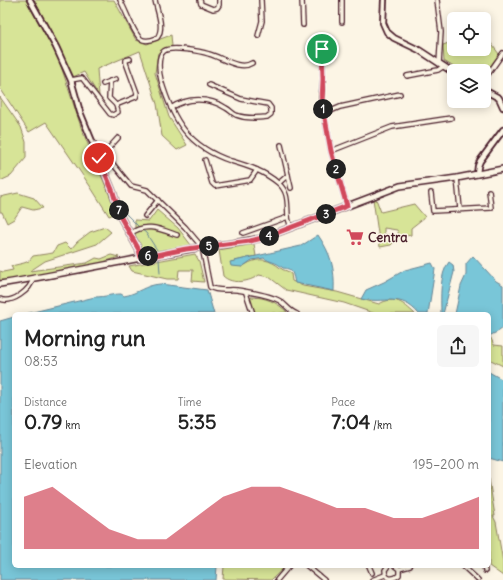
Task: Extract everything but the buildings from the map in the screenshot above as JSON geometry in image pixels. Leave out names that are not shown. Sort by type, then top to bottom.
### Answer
[{"type":"main road","points":[[0,284],[202,247],[250,241],[291,228],[400,186],[457,178],[503,169]]},
{"type":"street","points":[[30,0],[56,47],[71,80],[80,112],[113,192],[120,216],[139,250],[141,258]]},
{"type":"street","points":[[120,0],[136,33],[141,39],[152,40],[157,38],[160,32],[160,24],[155,0]]},
{"type":"street","points":[[200,0],[201,4],[213,9],[220,5],[219,0]]},
{"type":"street","points":[[258,36],[262,21],[261,0]]},
{"type":"street","points":[[302,0],[303,25]]},
{"type":"street","points":[[342,0],[342,22]]},
{"type":"street","points":[[384,0],[383,23],[387,32],[447,68]]},
{"type":"street","points":[[437,0],[441,32],[440,63]]},
{"type":"street","points":[[322,42],[323,79],[321,98],[331,151],[347,206]]},
{"type":"street","points":[[252,63],[249,65],[242,65],[209,54],[170,48],[163,52],[160,57],[159,73],[170,108],[178,123],[187,133],[207,151],[251,167],[279,183],[285,191],[288,200],[288,217],[291,228]]},
{"type":"street","points":[[491,70],[503,53]]},
{"type":"street","points":[[116,105],[136,97],[137,93],[126,64],[126,60],[130,59]]},
{"type":"street","points":[[407,76],[438,70],[444,66]]},
{"type":"street","points":[[71,80],[82,78],[113,116],[118,112],[116,105],[109,98],[110,81]]},
{"type":"street","points":[[103,84],[116,79]]},
{"type":"street","points":[[170,108],[188,100],[196,99],[217,104],[235,115],[246,118],[267,117],[271,114],[271,108],[268,104],[241,99],[209,85]]},
{"type":"street","points":[[324,114],[340,107],[400,94]]},
{"type":"street","points":[[491,94],[499,98],[503,108]]},
{"type":"street","points":[[331,151],[392,127],[451,118]]},
{"type":"street","points":[[477,174],[480,161],[503,130]]},
{"type":"street","points":[[118,138],[106,150],[108,158],[131,186],[147,190],[185,227],[202,247],[210,287],[214,289],[238,290],[278,300],[293,312]]},
{"type":"street","points":[[280,145],[291,188]]},
{"type":"street","points":[[205,160],[212,183],[215,186],[250,180],[257,170]]},
{"type":"street","points":[[279,183],[288,175]]},
{"type":"street","points":[[457,178],[460,209]]},
{"type":"street","points":[[431,193],[433,211],[491,208],[489,191]]},
{"type":"street","points":[[145,216],[158,200]]},
{"type":"street","points":[[243,233],[288,217]]},
{"type":"street","points":[[130,234],[137,229],[155,227],[177,235]]},
{"type":"street","points":[[0,299],[4,301],[15,299],[32,284],[33,278]]},
{"type":"street","points":[[246,293],[251,312]]},
{"type":"street","points":[[277,580],[287,568]]},
{"type":"street","points":[[309,568],[324,580]]},
{"type":"street","points":[[369,568],[372,573]]},
{"type":"street","points":[[385,575],[386,568]]},
{"type":"street","points":[[385,575],[390,580],[398,578],[398,569],[402,568]]},
{"type":"street","points":[[465,568],[478,580]]},
{"type":"street","points":[[372,580],[385,575]]},
{"type":"green space","points":[[0,0],[26,0],[58,57],[82,130],[117,213],[109,216],[46,122],[29,132],[0,88]]},
{"type":"green space","points":[[34,0],[114,0],[136,40],[147,44],[171,35],[172,46],[158,53],[155,73],[169,117],[187,145],[177,150],[162,136],[157,104],[140,51],[97,69],[99,96],[84,72],[73,77]]},
{"type":"green space","points":[[491,43],[499,54],[491,65],[449,64],[444,61],[443,45],[447,44],[447,56],[491,56]]},
{"type":"green space","points":[[0,97],[21,127],[26,142],[26,158],[11,176],[0,181]]},
{"type":"green space","points":[[18,193],[34,198],[43,208],[33,210],[22,207],[14,219],[7,223],[2,212],[0,212],[0,197]]},
{"type":"green space","points":[[373,199],[376,199],[381,212],[414,204],[425,217],[411,228],[411,235],[400,237],[397,230],[384,228],[384,234],[389,235],[395,241],[391,245],[380,247]]},
{"type":"green space","points":[[157,210],[178,228],[191,245],[183,248],[145,254],[135,236],[135,220],[149,221]]},
{"type":"green space","points":[[105,227],[111,232],[97,244],[45,261],[30,271],[87,263],[96,258],[101,259],[111,255],[119,257],[88,267],[0,282],[0,271],[3,272],[13,270],[11,266],[29,261],[33,256],[53,253],[57,246],[65,243],[71,249],[77,242],[90,232]]},
{"type":"green space","points":[[254,244],[256,256],[231,262],[242,267],[257,260],[269,261],[287,271],[291,274],[292,281],[303,286],[337,292],[379,304],[385,301],[394,300],[403,304],[413,312],[370,312],[344,303],[286,290],[269,277],[259,275],[246,281],[231,281],[223,276],[219,250]]},
{"type":"green space","points":[[195,254],[199,261],[204,282],[192,281],[193,270],[179,270],[178,279],[167,279],[132,271],[129,266]]},
{"type":"green space","points":[[251,297],[261,298],[279,305],[287,312],[253,312],[250,301]]},
{"type":"green space","points":[[491,338],[494,345],[503,346],[503,366],[491,360]]},
{"type":"green space","points":[[491,491],[495,516],[493,516],[496,522],[503,562],[503,576],[491,567]]},
{"type":"green space","points":[[224,568],[284,568],[271,580],[223,579]]},
{"type":"water","points":[[318,235],[329,255],[333,268],[334,291],[295,283],[293,275],[289,269],[283,268],[278,264],[264,258],[252,260],[242,267],[231,266],[230,262],[301,246]]},
{"type":"water","points":[[473,256],[496,281],[503,285],[503,328],[491,335],[491,312],[455,312],[461,286],[466,275],[466,264]]},
{"type":"water","points":[[449,262],[453,265],[454,272],[444,312],[441,312],[442,280]]},
{"type":"water","points":[[432,263],[435,269],[428,312],[417,312],[412,307],[399,301],[361,299],[366,290],[405,270]]},
{"type":"water","points":[[160,284],[207,290],[213,312],[33,312],[95,297],[114,294],[121,294],[124,296]]},
{"type":"water","points":[[12,318],[12,568],[217,568],[216,580],[0,580],[0,321]]},
{"type":"water","points":[[491,373],[503,380],[503,462],[491,459]]},
{"type":"waterway","points":[[124,212],[139,227]]},
{"type":"waterway","points":[[141,229],[146,233],[157,250]]},
{"type":"waterway","points":[[159,259],[160,273]]},
{"type":"place","name":"Centra","points":[[355,237]]},
{"type":"route","points":[[99,158],[113,192],[120,216],[139,250],[141,258],[186,249],[250,241],[266,237],[347,206],[326,130],[321,98],[323,79],[322,49]]}]
